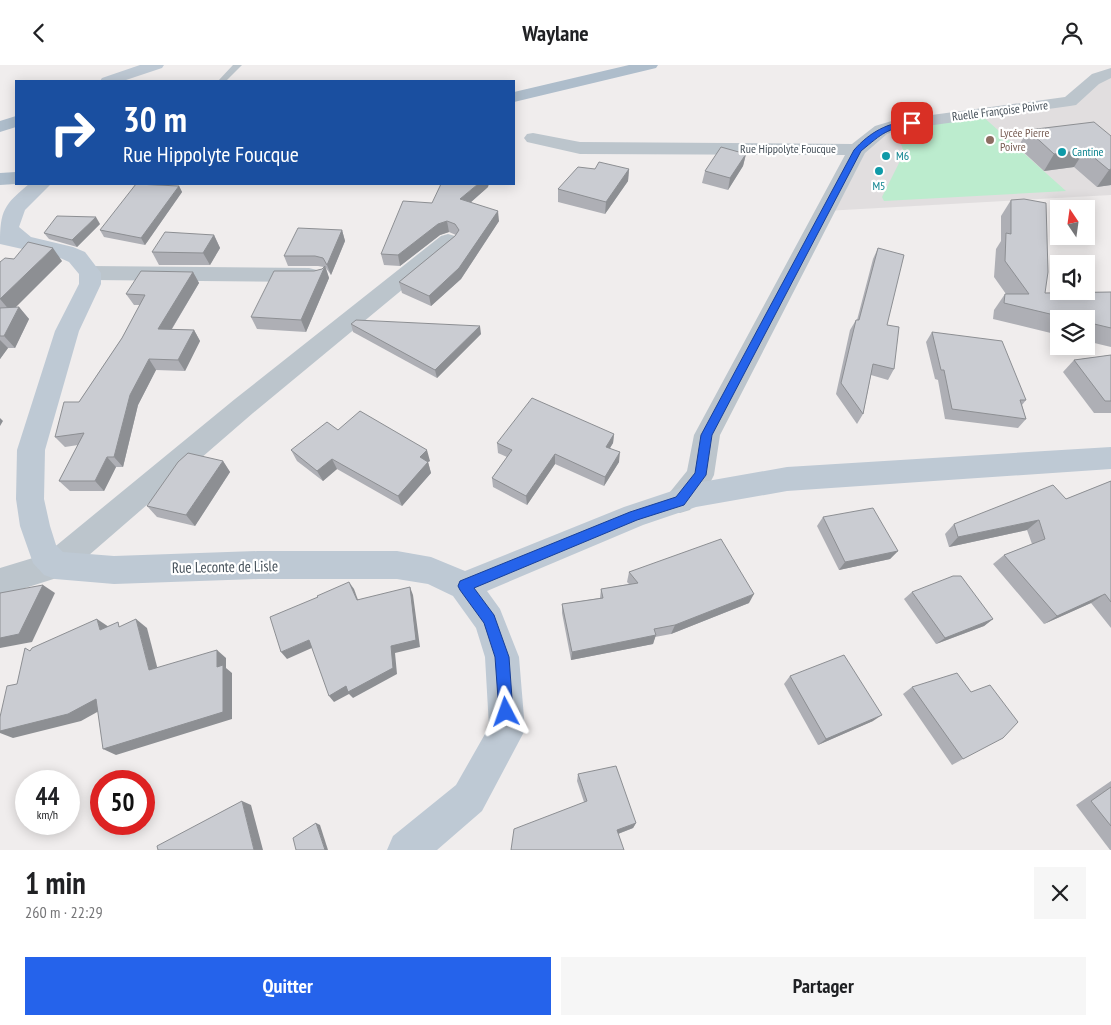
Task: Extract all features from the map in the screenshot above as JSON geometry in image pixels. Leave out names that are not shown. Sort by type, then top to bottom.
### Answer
[{"type":"main road","points":[[115,79],[156,65]]},
{"type":"main road","points":[[515,97],[650,65]]},
{"type":"main road","points":[[0,127],[15,121]]},
{"type":"main road","points":[[0,179],[15,178]]},
{"type":"main road","points":[[40,185],[20,202],[11,214],[8,228],[12,239],[77,257],[90,273],[90,284],[67,331],[32,451],[30,499],[35,526],[44,553],[55,565]]},
{"type":"main road","points":[[464,586],[634,515],[696,495],[787,479],[1111,458]]},
{"type":"main road","name":"Rue Leconte de Lisle","points":[[55,565],[114,570],[258,565],[397,565],[431,571],[464,586],[489,620],[502,657],[507,730],[469,798],[407,850]]},
{"type":"street","name":"Ruelle Françoise Poivre","points":[[857,150],[881,130],[895,125],[1070,101],[1078,96],[1095,78],[1111,73]]},
{"type":"street","name":"Rue Hippolyte Foucque","points":[[534,138],[580,148],[857,150],[707,435],[700,475],[680,501]]},
{"type":"street","points":[[0,582],[55,565],[244,406],[448,241]]},
{"type":"street","points":[[90,273],[318,275]]},
{"type":"lane","points":[[223,80],[238,65]]},
{"type":"shaded area","name":"Lycée Pierre Poivre","points":[[1111,73],[1111,195],[825,211],[857,150],[881,130],[1059,103]]},
{"type":"green space","points":[[980,114],[1066,191],[884,201],[882,197],[904,153],[895,125]]},
{"type":"building","points":[[1094,122],[1111,136],[1111,169],[1109,170],[1085,150],[1054,154],[1028,130]]},
{"type":"building","points":[[721,147],[746,154],[730,178],[705,171]]},
{"type":"building","points":[[599,162],[629,169],[606,202],[558,189],[578,167],[595,169]]},
{"type":"building","points":[[135,185],[179,186],[141,238],[100,230]]},
{"type":"building","points":[[441,185],[477,185],[460,199],[498,211],[459,268],[429,296],[399,282],[455,236],[459,230],[455,224],[447,221],[438,224],[398,255],[381,254],[403,201],[432,203]]},
{"type":"building","points":[[1024,199],[1046,203],[1048,272],[1045,293],[1050,293],[1050,300],[1095,300],[1095,292],[1111,292],[1111,328],[1095,324],[1095,310],[1050,310],[1050,314],[1004,303],[1005,294],[1029,294],[1005,261],[1006,233],[1011,234],[1011,200]]},
{"type":"building","points":[[57,216],[96,217],[72,240],[44,233]]},
{"type":"building","points":[[298,228],[342,230],[327,265],[323,258],[315,256],[284,256]]},
{"type":"building","points":[[165,232],[214,235],[203,253],[152,252]]},
{"type":"building","points":[[28,242],[53,248],[0,299],[0,262],[5,258],[14,259]]},
{"type":"building","points":[[878,248],[904,255],[887,325],[899,327],[894,369],[873,364],[863,414],[841,383],[856,320],[859,320]]},
{"type":"building","points":[[325,266],[301,320],[251,317],[274,271],[314,271]]},
{"type":"building","points":[[141,271],[193,272],[158,329],[194,330],[178,360],[149,359],[130,395],[114,457],[107,457],[95,481],[59,481],[84,433],[55,437],[64,402],[79,402],[122,338],[145,295],[126,294]]},
{"type":"building","points":[[19,307],[4,336],[0,336],[0,308]]},
{"type":"building","points":[[356,320],[480,326],[435,370],[351,324]]},
{"type":"building","points":[[932,332],[1002,341],[1026,400],[1020,400],[1026,419],[952,409],[944,370],[941,370]]},
{"type":"building","points":[[1111,355],[1111,401],[1105,401],[1074,360]]},
{"type":"building","points":[[532,398],[614,434],[606,447],[620,452],[605,477],[555,454],[526,496],[492,478],[512,450],[497,443]]},
{"type":"building","points":[[360,411],[427,450],[420,457],[428,462],[398,496],[332,459],[317,471],[291,450],[327,422],[338,430]]},
{"type":"building","points":[[188,453],[223,461],[186,515],[147,506],[178,462]]},
{"type":"building","points":[[1111,481],[1111,602],[1105,594],[1057,616],[1004,555],[1045,539],[1039,520],[958,537],[954,524],[1053,485],[1066,499]]},
{"type":"building","points":[[873,508],[898,551],[845,562],[823,517]]},
{"type":"building","points":[[721,539],[754,594],[675,625],[654,629],[656,635],[572,652],[562,604],[603,598],[601,589],[638,583],[629,572]]},
{"type":"building","points":[[953,576],[961,576],[993,619],[945,638],[912,592]]},
{"type":"building","points":[[349,582],[357,600],[410,587],[416,640],[391,646],[393,668],[348,692],[346,686],[329,696],[309,640],[281,652],[270,617]]},
{"type":"building","points":[[43,585],[19,634],[0,638],[0,593]]},
{"type":"building","points":[[97,619],[100,630],[118,622],[119,627],[136,619],[149,670],[217,650],[217,667],[223,665],[223,712],[103,749],[96,699],[68,714],[0,731],[0,717],[7,686],[17,684],[25,648],[30,651],[32,648]]},
{"type":"building","points":[[844,655],[882,715],[826,739],[790,676]]},
{"type":"building","points":[[957,673],[971,692],[990,685],[1018,722],[1003,738],[963,759],[912,687]]},
{"type":"building","points":[[616,766],[636,823],[617,830],[624,850],[511,850],[514,829],[587,801],[578,774]]},
{"type":"building","points":[[1111,787],[1111,826],[1091,801]]},
{"type":"building","points":[[242,801],[254,850],[158,850],[157,846]]},
{"type":"building","points":[[316,823],[325,850],[296,850],[293,838]]},
{"type":"place","name":"Lycée Pierre Poivre","points":[[990,140]]},
{"type":"place","name":"Cantine","points":[[1062,152]]},
{"type":"place","name":"M6","points":[[886,156]]},
{"type":"place","name":"M5","points":[[879,171]]},
{"type":"route","points":[[506,712],[502,657],[489,620],[464,586],[634,515],[680,501],[700,475],[707,435],[857,150],[881,130],[895,125],[912,123]]}]
